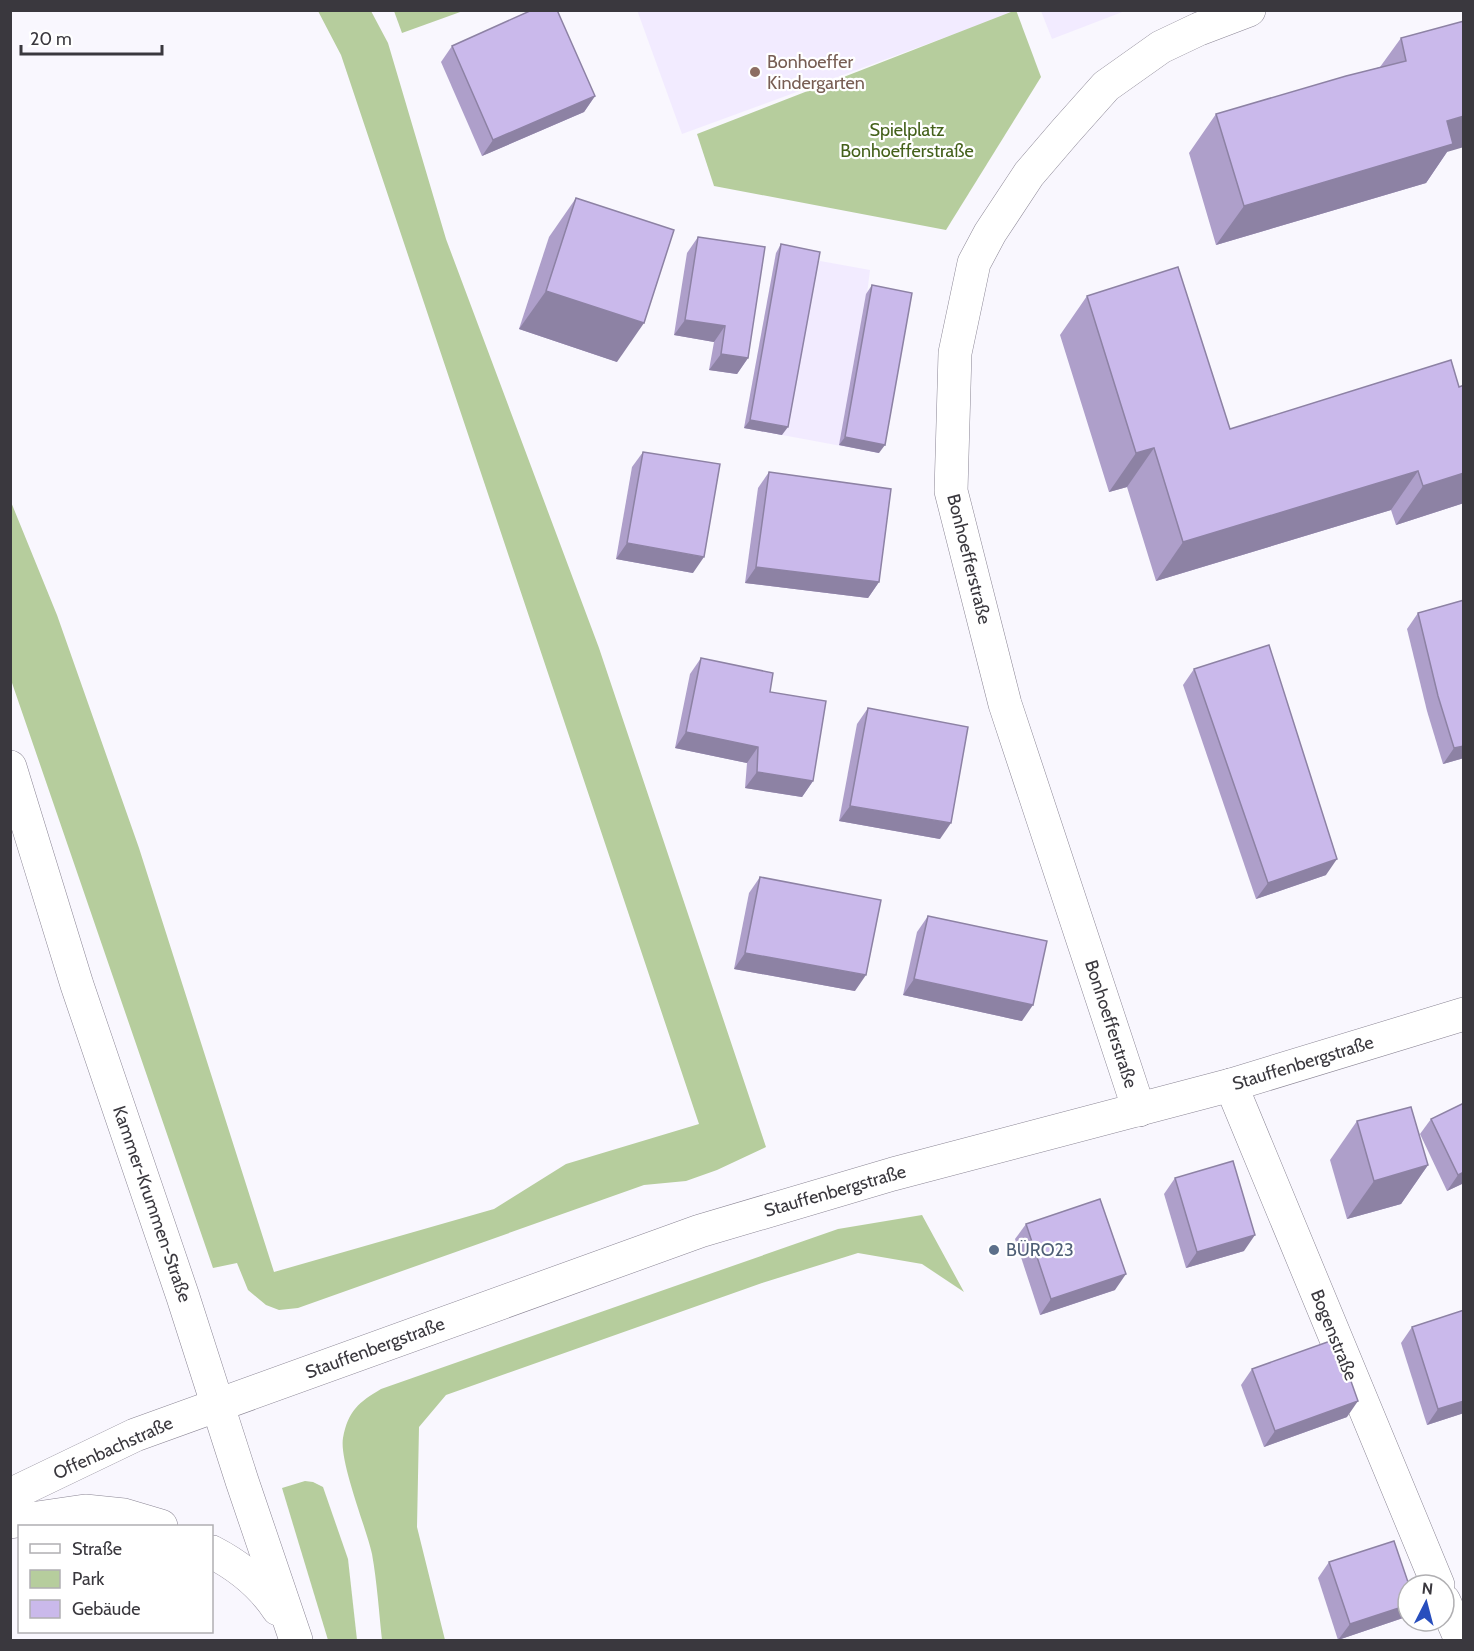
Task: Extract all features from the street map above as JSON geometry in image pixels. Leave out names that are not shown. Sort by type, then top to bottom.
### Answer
[{"type":"street","name":"Bonhoefferstraße","points":[[1139,1110],[1005,704],[951,491],[955,353],[974,263],[990,233],[1029,174],[1106,86],[1161,47],[1199,29],[1249,10]]},
{"type":"street","name":"Kammer-Krummen-Straße","points":[[10,766],[77,985],[295,1638]]},
{"type":"street","name":"Stauffenbergstraße","points":[[218,1404],[700,1231],[893,1174],[1231,1085],[1464,1014]]},
{"type":"street","name":"Bogenstraße","points":[[1231,1085],[1432,1573]]},
{"type":"street","name":"Offenbachstraße","points":[[10,1495],[135,1435],[218,1404]]},
{"type":"street","points":[[10,1522],[85,1510],[124,1515],[155,1525]]},
{"type":"street","points":[[213,1552],[230,1561],[253,1578],[276,1606],[295,1638]]},
{"type":"shaded area","name":"Bonhoeffer Kindergarten","points":[[637,10],[1017,11],[682,134]]},
{"type":"shaded area","points":[[1041,11],[1125,11],[1052,39]]},
{"type":"shaded area","points":[[776,253],[870,270],[867,294],[906,301],[879,453],[744,428]]},
{"type":"green space","name":"Spielplatz Bonhoefferstraße","points":[[1016,10],[1041,77],[946,230],[714,186],[697,134]]},
{"type":"green space","points":[[318,11],[371,11],[388,43],[446,239],[599,648],[766,1147],[717,1170],[686,1181],[644,1185],[298,1308],[279,1310],[266,1305],[248,1290],[237,1263],[213,1268],[11,680],[11,502],[57,615],[139,848],[274,1272],[494,1209],[566,1164],[699,1124],[341,55]]},
{"type":"green space","points":[[394,11],[463,11],[402,33]]},
{"type":"green space","points":[[922,1215],[964,1292],[922,1264],[858,1253],[762,1283],[446,1395],[419,1427],[417,1527],[445,1640],[382,1640],[372,1554],[349,1478],[343,1448],[345,1429],[351,1414],[366,1398],[381,1389],[838,1229]]},
{"type":"green space","points":[[305,1481],[323,1487],[348,1559],[357,1640],[328,1640],[282,1488]]},
{"type":"building","points":[[532,10],[557,10],[595,96],[493,140],[452,46]]},
{"type":"building","points":[[1464,21],[1464,116],[1447,121],[1453,144],[1244,206],[1216,114],[1406,61],[1401,38]]},
{"type":"building","points":[[576,198],[674,230],[644,323],[546,291]]},
{"type":"building","points":[[698,237],[765,247],[748,358],[721,354],[725,326],[685,320]]},
{"type":"building","points":[[781,244],[820,252],[788,427],[750,420]]},
{"type":"building","points":[[1178,267],[1230,429],[1451,360],[1459,387],[1464,385],[1464,473],[1423,486],[1418,471],[1183,542],[1154,448],[1136,453],[1087,296]]},
{"type":"building","points":[[872,285],[912,293],[885,445],[845,437]]},
{"type":"building","points":[[643,452],[720,464],[704,557],[627,543]]},
{"type":"building","points":[[769,472],[891,489],[879,582],[756,567]]},
{"type":"building","points":[[1464,600],[1464,746],[1454,748],[1438,696],[1418,613]]},
{"type":"building","points":[[1269,645],[1337,859],[1268,883],[1194,669]]},
{"type":"building","points":[[701,658],[773,673],[770,692],[826,701],[813,781],[757,772],[758,747],[686,732]]},
{"type":"building","points":[[868,708],[968,727],[951,823],[850,806]]},
{"type":"building","points":[[760,877],[881,900],[866,975],[745,953]]},
{"type":"building","points":[[928,916],[1047,941],[1033,1005],[914,979]]},
{"type":"building","points":[[1464,1103],[1464,1172],[1458,1175],[1431,1119]]},
{"type":"building","points":[[1411,1107],[1428,1165],[1374,1181],[1357,1121]]},
{"type":"building","points":[[1233,1161],[1255,1235],[1197,1252],[1175,1178]]},
{"type":"building","points":[[1100,1199],[1126,1274],[1051,1299],[1026,1224]]},
{"type":"building","points":[[1464,1310],[1464,1401],[1438,1409],[1412,1327]]},
{"type":"building","points":[[1336,1339],[1358,1401],[1275,1431],[1252,1369]]},
{"type":"building","points":[[1394,1541],[1405,1573],[1396,1573],[1396,1609],[1350,1624],[1329,1562]]},
{"type":"place","name":"Bonhoeffer Kindergarten","points":[[755,72]]},
{"type":"place","name":"BÜRO23","points":[[994,1250]]}]
